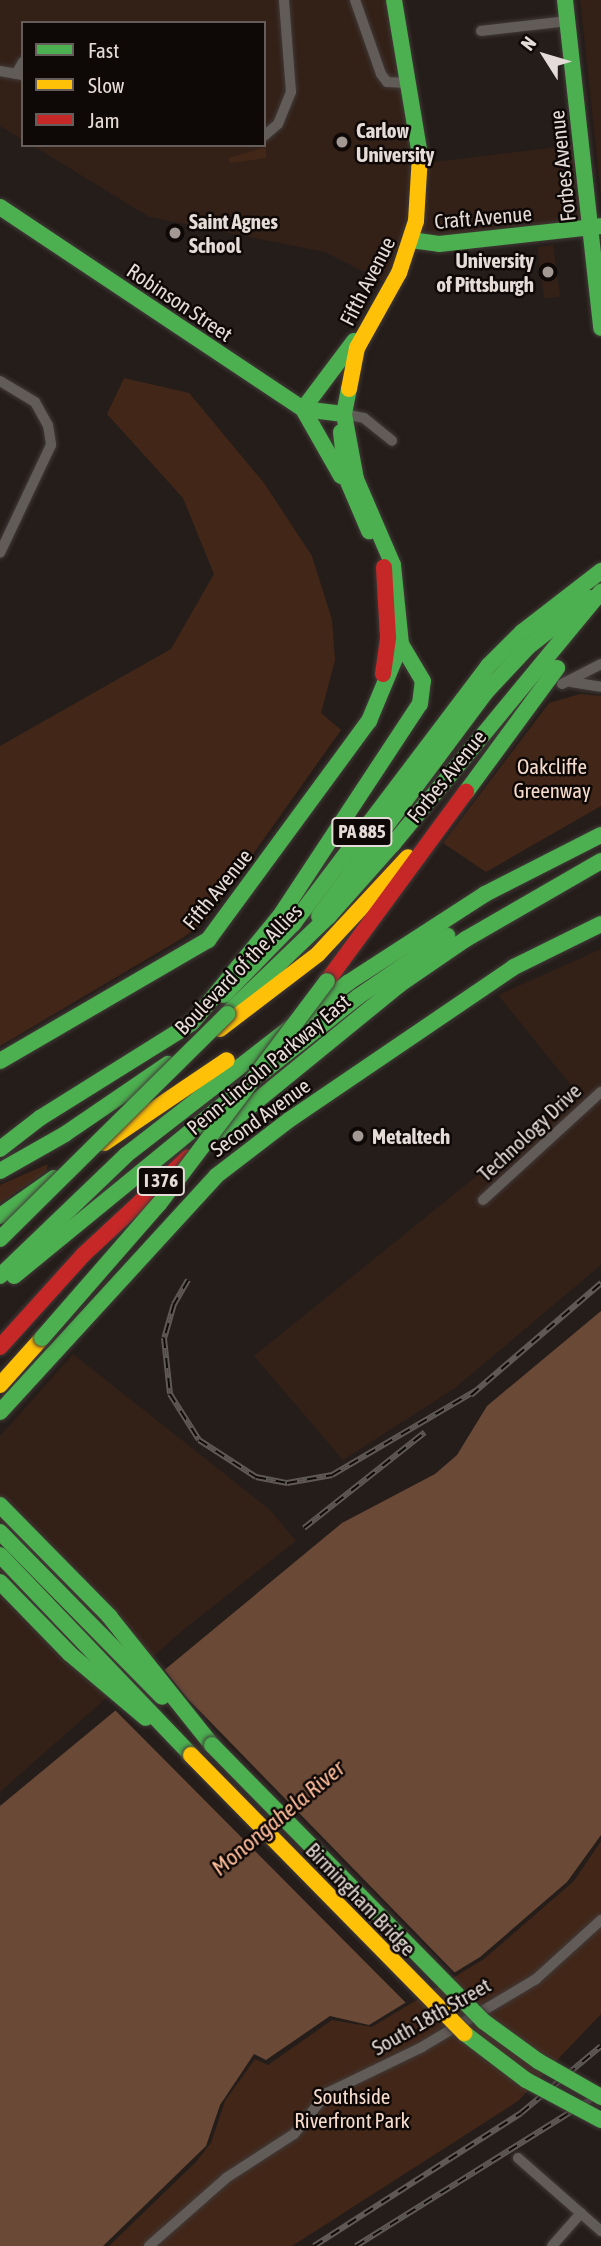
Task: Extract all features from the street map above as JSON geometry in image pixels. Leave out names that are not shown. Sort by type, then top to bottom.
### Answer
[{"type":"main road","name":"Fifth Avenue","points":[[376,707],[388,637],[387,578],[352,495],[342,457],[344,414],[351,366],[366,327],[399,273],[411,240],[420,167],[394,0]]},
{"type":"main road","name":"Forbes Avenue","points":[[565,0],[595,227],[601,328]]},
{"type":"main road","name":"Robinson Street","points":[[0,207],[303,409],[344,414]]},
{"type":"main road","name":"Craft Avenue","points":[[411,240],[439,244],[595,227]]},
{"type":"main road","points":[[352,495],[303,409],[366,327]]},
{"type":"main road","name":"Fifth Avenue","points":[[0,1061],[208,940],[376,707],[401,645],[400,600],[393,565],[356,479],[344,414]]},
{"type":"main road","name":"Boulevard of the Allies","points":[[0,1149],[40,1118],[192,1023],[280,939],[473,683],[601,571]]},
{"type":"main road","points":[[277,964],[385,853],[601,591]]},
{"type":"main road","name":"Boulevard of the Allies","points":[[0,1239],[277,964],[319,916],[525,640],[601,591]]},
{"type":"main road","name":"Forbes Avenue","points":[[0,1171],[89,1119],[300,970],[369,903],[470,782],[601,608]]},
{"type":"main road","points":[[192,1023],[280,916],[416,712],[423,681],[401,645]]},
{"type":"main road","points":[[0,1385],[151,1214],[327,981],[470,782]]},
{"type":"main road","name":"Penn-Lincoln Parkway East","points":[[0,1276],[136,1146],[349,982],[450,915],[601,835]]},
{"type":"main road","points":[[0,1288],[458,929],[601,854]]},
{"type":"main road","name":"Penn-Lincoln Parkway East","points":[[0,1347],[140,1200],[333,1026],[466,939],[601,861]]},
{"type":"main road","name":"Second Avenue","points":[[0,1412],[216,1176],[514,967],[601,924]]},
{"type":"main road","points":[[0,1216],[202,1076],[349,982]]},
{"type":"main road","points":[[0,1505],[109,1616],[212,1745]]},
{"type":"main road","name":"Birmingham Bridge","points":[[0,1532],[483,2021],[538,2061],[601,2097]]},
{"type":"main road","name":"Birmingham Bridge","points":[[0,1555],[191,1755],[468,2037],[526,2080],[601,2120]]},
{"type":"main road","points":[[0,1582],[70,1654],[191,1755]]},
{"type":"street","points":[[266,134],[278,124],[291,92],[284,0]]},
{"type":"street","points":[[355,0],[381,74],[387,82],[406,83]]},
{"type":"street","points":[[481,31],[567,21]]},
{"type":"street","points":[[0,71],[20,68]]},
{"type":"street","points":[[0,381],[35,402],[48,425],[51,445],[0,554]]},
{"type":"street","points":[[344,414],[364,418],[392,441]]},
{"type":"street","points":[[601,664],[566,683],[601,687]]},
{"type":"street","name":"Technology Drive","points":[[483,1200],[601,1092]]},
{"type":"street","name":"South 18th Street","points":[[149,2246],[226,2178],[293,2134],[327,2093],[422,2047],[536,1979],[601,1920]]},
{"type":"street","points":[[518,2158],[601,2231]]},
{"type":"street","points":[[552,2246],[581,2213]]},
{"type":"shaded area","name":"Carlow University","points":[[0,0],[393,0],[426,163],[582,144],[589,227],[411,241],[391,285],[325,252],[149,217],[35,147],[266,147],[266,21],[21,21],[21,139],[0,126]]},
{"type":"shaded area","points":[[580,0],[601,0],[601,196]]},
{"type":"shaded area","name":"University of Pittsburgh","points":[[553,245],[560,296],[544,299],[537,247]]},
{"type":"shaded area","points":[[601,949],[601,1265],[455,1388],[343,1460],[254,1356],[578,1094],[498,995]]},
{"type":"shaded area","points":[[73,1354],[269,1509],[296,1541],[183,1630],[0,1792],[0,1436]]},
{"type":"green space","points":[[266,147],[266,158],[230,163],[229,158]]},
{"type":"green space","points":[[124,378],[189,393],[264,483],[312,556],[332,620],[335,660],[321,713],[341,730],[207,919],[184,937],[0,1046],[0,746],[171,649],[214,574],[183,498],[107,414]]},
{"type":"green space","name":"Oakcliffe Greenway","points":[[580,694],[601,696],[601,806],[486,872],[443,843],[549,703]]},
{"type":"green space","points":[[48,1164],[46,1172],[0,1203],[0,1185]]},
{"type":"green space","name":"Southside Riverfront Park","points":[[601,1841],[601,2014],[518,2101],[292,2246],[109,2246],[196,2162],[211,2143],[225,2101],[255,2059],[268,2065],[332,2020],[372,2027],[484,1959],[574,1881]]},
{"type":"water","name":"Monongahela River","points":[[601,1311],[601,1835],[567,1882],[480,1957],[369,2025],[330,2016],[266,2060],[254,2054],[220,2105],[206,2146],[103,2246],[0,2246],[0,1806],[342,1523],[435,1474],[457,1455],[487,1406]]},
{"type":"pier","points":[[163,1668],[188,1699],[457,1975],[408,2005],[114,1709]]},
{"type":"railway","points":[[188,1280],[174,1304],[164,1338],[170,1394],[199,1440],[256,1477],[287,1483],[332,1475],[477,1390]]},
{"type":"railway","points":[[471,1395],[601,1283]]},
{"type":"railway","points":[[304,1528],[425,1432]]},
{"type":"railway","points":[[314,2246],[521,2113],[601,2046]]},
{"type":"railway","points":[[356,2246],[601,2093]]},
{"type":"traffic: fast","points":[[394,0],[420,156]]},
{"type":"traffic: fast","points":[[565,0],[601,328]]},
{"type":"traffic: fast","points":[[0,207],[303,409],[344,414]]},
{"type":"traffic: fast","points":[[411,240],[439,244],[601,226]]},
{"type":"traffic: fast","points":[[303,409],[354,341]]},
{"type":"traffic: fast","points":[[0,1149],[40,1118],[192,1023],[280,916],[420,704],[423,681],[401,644],[393,565],[356,479],[344,414],[349,389]]},
{"type":"traffic: fast","points":[[303,409],[341,476]]},
{"type":"traffic: fast","points":[[341,432],[346,477],[369,531]]},
{"type":"traffic: fast","points":[[224,995],[293,924],[488,666],[522,632],[601,571]]},
{"type":"traffic: fast","points":[[227,1014],[329,916],[393,844],[601,592]]},
{"type":"traffic: fast","points":[[319,916],[485,693],[528,647],[590,598]]},
{"type":"traffic: fast","points":[[0,1061],[208,940],[369,721],[401,644]]},
{"type":"traffic: fast","points":[[466,792],[557,668]]},
{"type":"traffic: fast","points":[[0,1276],[126,1155],[349,982],[485,894],[601,835]]},
{"type":"traffic: fast","points":[[220,1131],[399,985],[466,939],[601,861]]},
{"type":"traffic: fast","points":[[0,1412],[216,1176],[289,1120],[514,967],[601,924]]},
{"type":"traffic: fast","points":[[263,1072],[359,996],[447,936]]},
{"type":"traffic: fast","points":[[42,1338],[159,1204],[327,981]]},
{"type":"traffic: fast","points":[[0,1239],[227,1014]]},
{"type":"traffic: fast","points":[[0,1171],[65,1134],[168,1064]]},
{"type":"traffic: fast","points":[[14,1276],[240,1091]]},
{"type":"traffic: fast","points":[[0,1216],[54,1178]]},
{"type":"traffic: fast","points":[[0,1505],[109,1616],[212,1745]]},
{"type":"traffic: fast","points":[[0,1532],[162,1697]]},
{"type":"traffic: fast","points":[[0,1555],[191,1755]]},
{"type":"traffic: fast","points":[[0,1582],[70,1654],[146,1718]]},
{"type":"traffic: fast","points":[[212,1745],[483,2021],[538,2061],[601,2097]]},
{"type":"traffic: fast","points":[[464,2033],[526,2080],[601,2120]]},
{"type":"traffic: slow","points":[[349,389],[357,348],[399,273],[416,221],[420,156]]},
{"type":"traffic: slow","points":[[220,1029],[318,954],[408,857]]},
{"type":"traffic: slow","points":[[104,1143],[227,1060]]},
{"type":"traffic: slow","points":[[0,1385],[42,1338]]},
{"type":"traffic: slow","points":[[191,1755],[464,2033]]},
{"type":"traffic: jam","points":[[383,674],[388,637],[384,567]]},
{"type":"traffic: jam","points":[[327,981],[466,792]]},
{"type":"traffic: jam","points":[[0,1347],[83,1255],[189,1157]]},
{"type":"place","name":"Carlow University","points":[[342,142]]},
{"type":"place","name":"Saint Agnes School","points":[[175,233]]},
{"type":"place","name":"University of Pittsburgh","points":[[548,272]]},
{"type":"place","name":"Metaltech","points":[[358,1136]]}]
